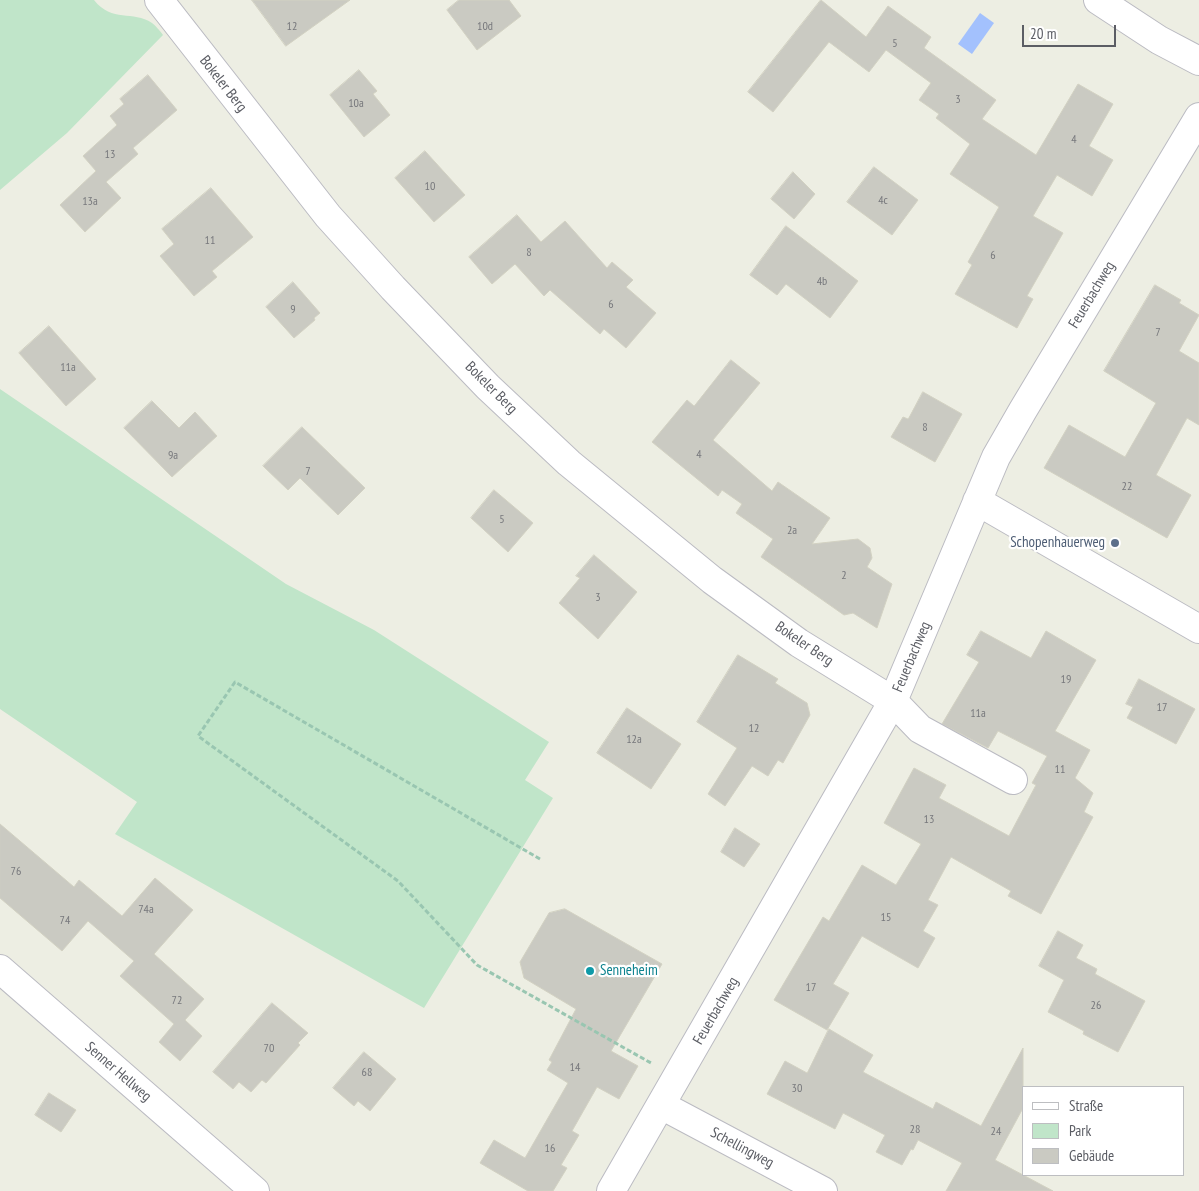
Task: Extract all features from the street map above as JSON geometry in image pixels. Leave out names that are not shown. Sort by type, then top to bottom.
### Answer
[{"type":"street","name":"Bokeler Berg","points":[[159,0],[253,123],[328,216],[393,288],[488,387],[569,463],[712,580],[799,643],[893,701],[920,729],[1013,780]]},
{"type":"street","points":[[1098,0],[1159,40],[1199,61]]},
{"type":"street","name":"Feuerbachweg","points":[[611,1191],[893,701],[996,457],[1199,117]]},
{"type":"street","points":[[977,501],[1199,630]]},
{"type":"street","name":"Senner Hellweg","points":[[0,969],[239,1186]]},
{"type":"street","name":"Schellingweg","points":[[661,1105],[823,1191]]},
{"type":"path","points":[[540,859],[235,682],[198,736],[398,881],[476,965],[677,1078]]},
{"type":"green space","points":[[0,0],[94,0],[101,7],[115,14],[145,19],[153,24],[163,35],[67,133],[0,190]]},
{"type":"green space","points":[[0,389],[286,584],[374,630],[549,742],[525,780],[553,798],[424,1008],[115,834],[137,802],[0,709]]},
{"type":"water","points":[[980,13],[994,23],[972,54],[958,44]]},
{"type":"building","points":[[252,0],[350,0],[286,46]]},
{"type":"building","points":[[459,0],[509,0],[521,16],[477,50],[447,10]]},
{"type":"building","points":[[821,0],[866,37],[888,6],[931,37],[924,48],[996,100],[982,119],[1036,155],[1078,84],[1113,104],[1089,146],[1113,160],[1092,196],[1057,175],[1033,216],[1063,233],[1027,296],[1033,299],[1017,328],[955,294],[972,265],[968,262],[999,207],[950,174],[970,144],[936,118],[939,114],[919,100],[931,83],[886,50],[869,72],[829,42],[773,112],[748,92]]},
{"type":"building","points":[[359,70],[377,91],[373,94],[390,115],[364,137],[330,95]]},
{"type":"building","points":[[148,75],[177,110],[133,148],[138,154],[106,182],[121,198],[85,232],[60,205],[96,171],[83,156],[117,125],[110,116],[124,104],[120,99]]},
{"type":"building","points":[[425,151],[465,195],[434,222],[395,178]]},
{"type":"building","points":[[874,167],[918,200],[892,235],[847,202]]},
{"type":"building","points":[[793,172],[815,194],[794,219],[771,199]]},
{"type":"building","points":[[211,188],[253,237],[212,271],[217,277],[194,296],[160,256],[174,244],[162,229]]},
{"type":"building","points":[[517,215],[541,242],[565,221],[607,268],[612,262],[633,280],[626,287],[656,313],[626,348],[604,329],[600,334],[550,290],[544,296],[515,264],[492,284],[469,257]]},
{"type":"building","points":[[786,226],[858,281],[830,318],[786,284],[777,295],[750,275]]},
{"type":"building","points":[[293,282],[320,313],[314,318],[315,320],[294,338],[266,307]]},
{"type":"building","points":[[1155,285],[1181,300],[1179,303],[1199,315],[1179,351],[1199,363],[1199,425],[1187,418],[1156,475],[1191,495],[1167,538],[1044,468],[1069,425],[1125,457],[1156,403],[1104,371]]},
{"type":"building","points":[[49,326],[96,379],[66,406],[19,353]]},
{"type":"building","points":[[731,360],[760,383],[713,440],[772,491],[778,482],[830,518],[812,544],[858,539],[870,548],[872,558],[867,567],[892,584],[877,628],[853,613],[844,615],[761,557],[773,539],[736,513],[742,504],[722,490],[718,496],[652,442],[687,400],[694,406]]},
{"type":"building","points":[[923,392],[962,414],[935,462],[891,437],[903,417],[908,419]]},
{"type":"building","points":[[152,401],[179,428],[195,412],[217,436],[172,477],[124,428]]},
{"type":"building","points":[[302,427],[365,488],[338,515],[300,478],[288,490],[263,466]]},
{"type":"building","points":[[494,490],[533,523],[508,552],[471,518]]},
{"type":"building","points":[[594,555],[637,592],[598,639],[559,603],[580,578],[576,576]]},
{"type":"building","points":[[981,631],[1031,658],[1046,631],[1096,660],[1055,731],[1090,750],[1075,778],[1093,793],[1084,812],[1093,817],[1041,914],[1008,896],[1011,891],[951,857],[928,900],[938,905],[923,931],[935,938],[918,968],[862,936],[833,984],[849,993],[827,1030],[774,1000],[823,917],[829,921],[862,865],[896,885],[921,844],[884,823],[914,768],[946,785],[939,798],[1009,836],[1036,785],[1032,783],[1047,756],[998,731],[988,748],[942,724],[979,662],[967,655]]},
{"type":"building","points":[[738,655],[778,679],[775,683],[807,703],[810,715],[783,763],[778,760],[768,776],[752,766],[725,806],[708,794],[737,748],[697,722]]},
{"type":"building","points":[[1139,679],[1195,709],[1176,744],[1127,718],[1133,707],[1126,704]]},
{"type":"building","points":[[627,708],[681,744],[651,789],[597,753]]},
{"type":"building","points":[[0,824],[74,887],[79,880],[122,916],[155,878],[193,910],[154,954],[204,999],[185,1020],[202,1036],[180,1061],[159,1042],[174,1024],[120,976],[134,961],[88,921],[62,951],[0,898]]},
{"type":"building","points":[[735,828],[760,844],[744,867],[721,852]]},
{"type":"building","points":[[565,909],[662,964],[611,1051],[638,1066],[619,1099],[597,1087],[572,1131],[579,1135],[561,1165],[567,1168],[553,1191],[528,1191],[480,1163],[494,1140],[525,1158],[568,1083],[547,1070],[552,1062],[549,1060],[576,1009],[524,978],[520,962],[549,913]]},
{"type":"building","points":[[1058,931],[1083,945],[1076,958],[1097,969],[1095,974],[1145,1001],[1118,1052],[1083,1034],[1084,1031],[1048,1012],[1064,980],[1039,966]]},
{"type":"building","points":[[272,1003],[308,1033],[298,1043],[300,1045],[266,1083],[262,1080],[251,1092],[239,1082],[233,1089],[213,1072]]},
{"type":"building","points":[[829,1029],[873,1055],[863,1072],[933,1109],[936,1102],[981,1126],[1023,1048],[1022,1110],[995,1160],[1053,1191],[946,1191],[962,1163],[918,1140],[902,1165],[876,1152],[885,1135],[843,1113],[835,1129],[767,1094],[785,1061],[807,1073]]},
{"type":"building","points":[[364,1052],[396,1079],[370,1111],[358,1101],[354,1106],[333,1088]]},
{"type":"building","points":[[49,1093],[76,1110],[61,1132],[35,1115]]},
{"type":"place","name":"Schopenhauerweg","points":[[1115,543]]},
{"type":"place","name":"Senneheim","points":[[590,971]]}]
